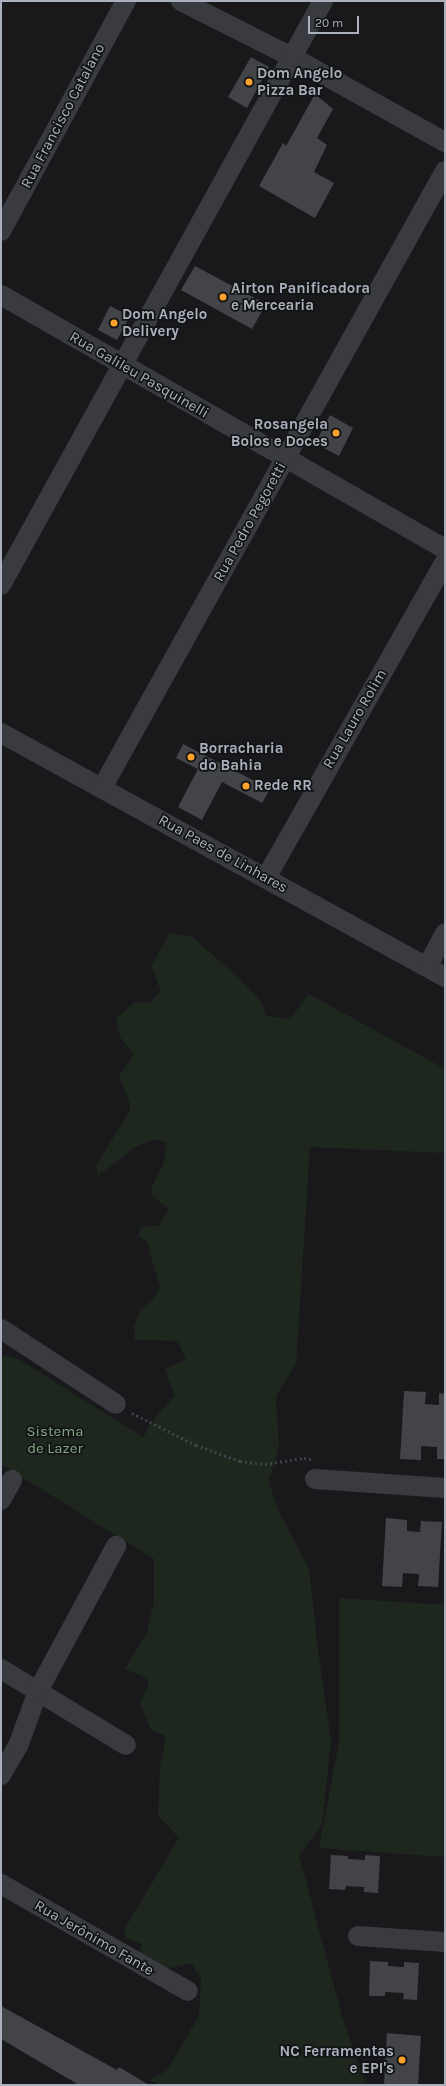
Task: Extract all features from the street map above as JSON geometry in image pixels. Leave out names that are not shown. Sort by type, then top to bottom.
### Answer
[{"type":"street","name":"Rua Francisco Catalano","points":[[1,231],[126,1]]},
{"type":"street","points":[[181,1],[292,57],[445,142]]},
{"type":"street","points":[[1,585],[323,1]]},
{"type":"street","name":"Rua Pedro Pegoretti","points":[[102,788],[445,171]]},
{"type":"street","name":"Rua Galileu Pasquinelli","points":[[1,295],[285,459],[445,549]]},
{"type":"street","name":"Rua Lauro Rolim","points":[[266,878],[445,561]]},
{"type":"street","name":"Rua Paes de Linhares","points":[[1,732],[445,977]]},
{"type":"street","points":[[427,967],[445,934]]},
{"type":"street","points":[[1,1329],[116,1404]]},
{"type":"street","points":[[316,1470],[445,1488]]},
{"type":"street","points":[[1,1500],[12,1480]]},
{"type":"street","points":[[1,1774],[18,1746],[38,1691],[116,1546]]},
{"type":"street","points":[[1,1669],[126,1745]]},
{"type":"street","name":"Rua Jerônimo Fante","points":[[1,1884],[188,1991]]},
{"type":"street","points":[[358,1936],[445,1942]]},
{"type":"path","points":[[116,1404],[196,1445],[240,1461],[265,1464],[304,1458],[316,1470]]},
{"type":"green space","name":"Sistema de Lazer","points":[[170,933],[192,937],[240,979],[261,1002],[266,1016],[290,1019],[309,994],[445,1069],[445,1153],[310,1147],[296,1364],[276,1396],[279,1446],[269,1482],[277,1508],[309,1569],[318,1650],[331,1741],[322,1825],[299,1855],[342,2016],[366,2085],[159,2085],[150,2080],[167,2070],[199,2016],[201,1976],[195,1970],[193,1963],[160,1970],[139,1953],[142,1944],[126,1938],[124,1930],[179,1838],[158,1815],[160,1768],[166,1736],[151,1730],[140,1703],[149,1684],[147,1678],[125,1669],[147,1633],[154,1601],[154,1559],[1,1464],[1,1357],[9,1356],[20,1360],[143,1437],[156,1416],[175,1396],[165,1369],[186,1360],[178,1341],[135,1340],[134,1327],[140,1310],[151,1301],[160,1288],[147,1242],[139,1236],[140,1228],[159,1225],[169,1209],[152,1196],[152,1186],[163,1165],[167,1143],[154,1139],[135,1147],[98,1176],[96,1166],[130,1110],[129,1100],[119,1076],[134,1055],[120,1037],[116,1018],[135,1002],[150,1003],[161,991],[151,966]]},
{"type":"green space","points":[[339,1598],[445,1605],[445,1857],[319,1848],[339,1742]]},
{"type":"building","name":"Dom Angelo Pizza Bar","points":[[251,57],[269,67],[247,108],[228,97]]},
{"type":"building","points":[[315,94],[333,109],[317,138],[327,145],[314,172],[334,183],[315,218],[259,186],[283,143],[286,146]]},
{"type":"building","name":"Airton Panificadora e Mercearia","points":[[195,266],[266,304],[252,329],[181,290]]},
{"type":"building","name":"Dom Angelo Delivery","points":[[110,306],[130,316],[117,340],[98,330]]},
{"type":"building","name":"Rosangela Bolos e Doces","points":[[330,415],[353,428],[339,456],[324,448],[321,443],[322,440],[318,438]]},
{"type":"building","name":"Rede RR","points":[[183,744],[270,789],[262,803],[222,782],[202,820],[178,807],[198,769],[176,758]]},
{"type":"building","points":[[404,1391],[426,1392],[425,1404],[439,1405],[439,1393],[445,1394],[445,1459],[437,1459],[437,1447],[421,1446],[421,1460],[400,1459]]},
{"type":"building","points":[[386,1518],[407,1520],[407,1531],[420,1532],[421,1521],[442,1522],[438,1587],[418,1586],[419,1574],[403,1573],[402,1587],[382,1586]]},
{"type":"building","points":[[331,1855],[348,1856],[348,1859],[365,1860],[365,1855],[380,1856],[378,1893],[364,1892],[364,1887],[346,1886],[345,1890],[329,1889]]},
{"type":"building","points":[[370,1961],[388,1962],[388,1966],[404,1967],[404,1962],[419,1963],[417,2000],[403,1999],[404,1993],[385,1992],[385,1996],[369,1996]]},
{"type":"building","points":[[1,2006],[117,2070],[119,2067],[149,2085],[79,2085],[1,2039]]},
{"type":"building","name":"NC Ferramentas e EPI's","points":[[387,2033],[421,2036],[418,2085],[384,2085]]},
{"type":"place","name":"Dom Angelo Pizza Bar","points":[[249,82]]},
{"type":"place","name":"Airton Panificadora e Mercearia","points":[[223,297]]},
{"type":"place","name":"Dom Angelo Delivery","points":[[114,323]]},
{"type":"place","name":"Rosangela Bolos e Doces","points":[[336,433]]},
{"type":"place","name":"Borracharia do Bahia","points":[[191,757]]},
{"type":"place","name":"Rede RR","points":[[246,786]]},
{"type":"place","name":"NC Ferramentas e EPI's","points":[[402,2060]]}]
